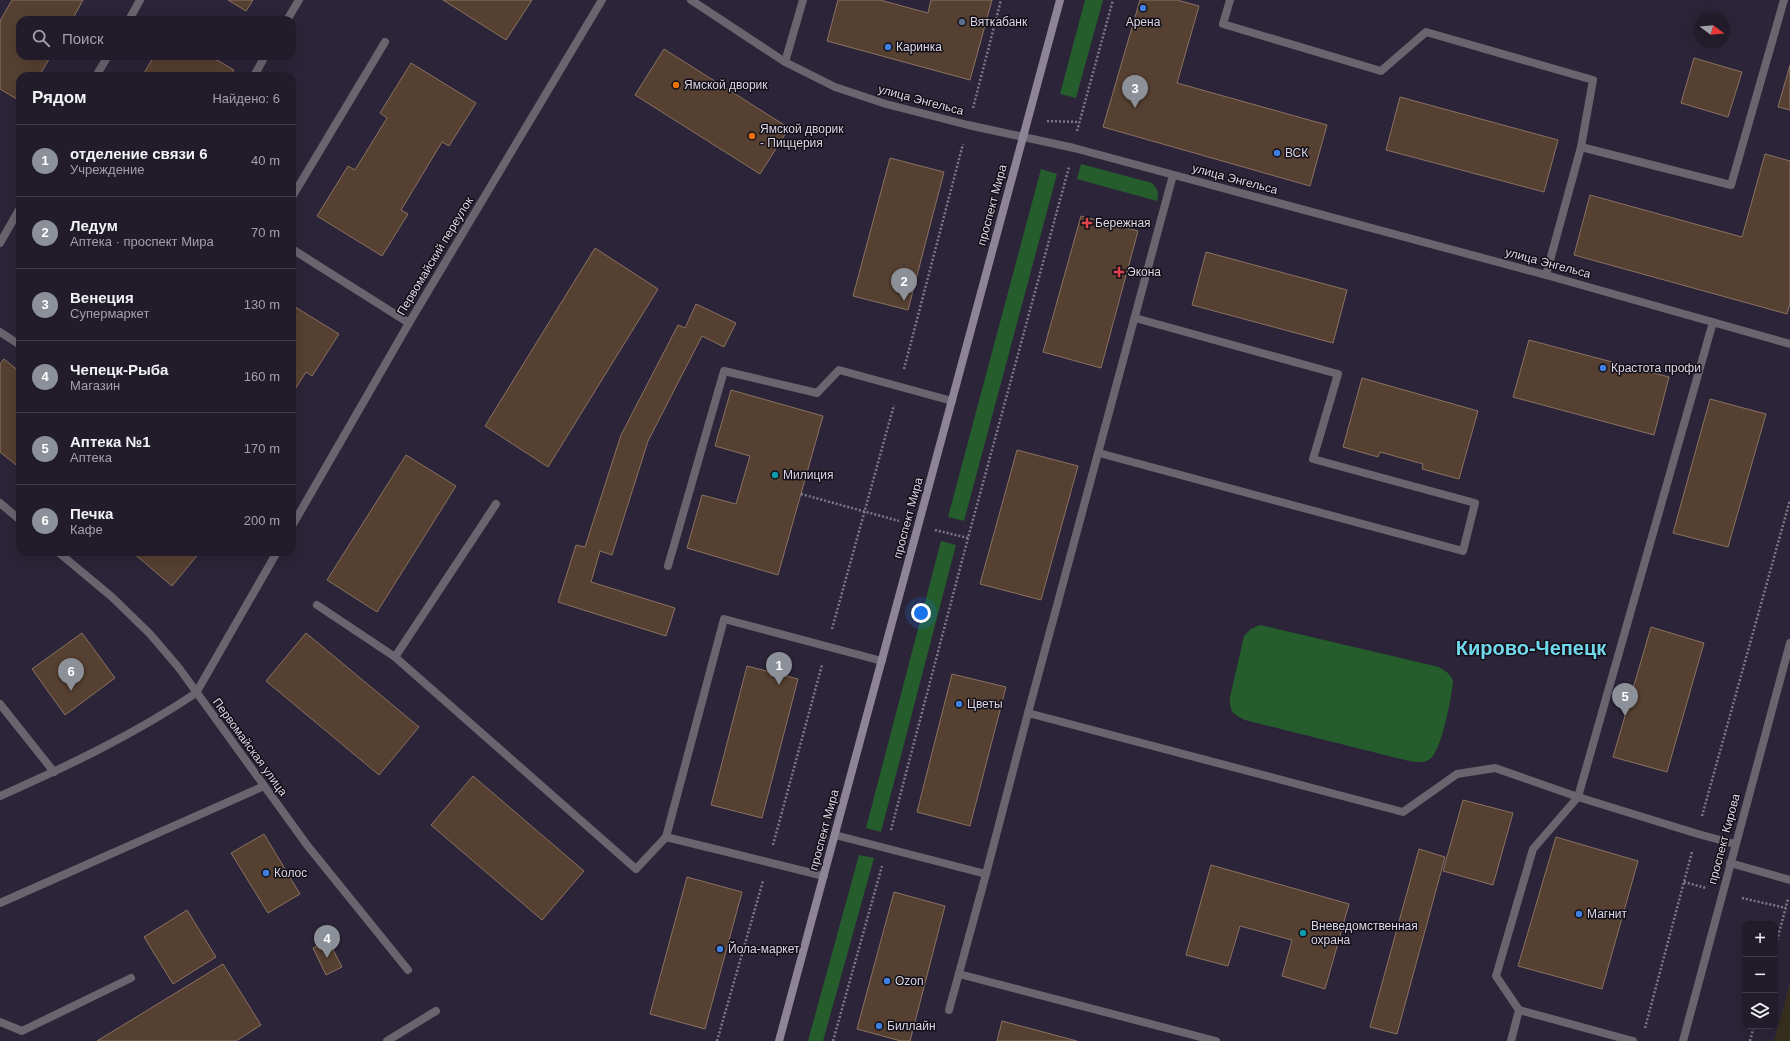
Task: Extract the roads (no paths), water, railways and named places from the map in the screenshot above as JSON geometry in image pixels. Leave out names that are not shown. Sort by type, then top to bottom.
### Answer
[{"type":"main road","name":"проспект Мира","points":[[779,1041],[1060,0]]},
{"type":"street","points":[[131,16],[140,0]]},
{"type":"street","points":[[289,16],[298,0]]},
{"type":"street","name":"Первомайский переулок","points":[[296,519],[409,323],[602,0]]},
{"type":"street","name":"улица Энгельса","points":[[691,0],[785,62],[835,87],[886,104],[968,125],[1074,148],[1546,275],[1790,344]]},
{"type":"street","points":[[785,62],[803,0]]},
{"type":"street","points":[[1230,0],[1223,24],[1381,71],[1426,32],[1593,80],[1581,147],[1546,275]]},
{"type":"street","points":[[1581,147],[1731,185],[1784,0]]},
{"type":"street","points":[[296,190],[385,42]]},
{"type":"street","points":[[98,72],[106,60]]},
{"type":"street","points":[[256,72],[264,60]]},
{"type":"street","points":[[949,1010],[1173,175]]},
{"type":"street","points":[[0,243],[16,215]]},
{"type":"street","points":[[296,252],[409,323]]},
{"type":"street","points":[[1099,453],[1463,551],[1475,503],[1313,459],[1338,374],[1135,318]]},
{"type":"street","points":[[1632,1041],[1519,1010],[1496,976],[1534,849],[1578,797],[1714,322]]},
{"type":"street","points":[[0,332],[16,342]]},
{"type":"street","points":[[668,566],[724,371],[817,393],[839,370],[952,401]]},
{"type":"street","points":[[0,503],[16,517]]},
{"type":"street","points":[[395,657],[496,504]]},
{"type":"street","name":"Первомайская улица","points":[[63,556],[112,597],[150,634],[180,668],[196,693],[307,845],[408,970]]},
{"type":"street","points":[[0,796],[54,772],[145,725],[196,693],[275,556]]},
{"type":"street","points":[[317,605],[395,657],[636,869],[666,837],[724,619],[882,661]]},
{"type":"street","name":"проспект Кирова","points":[[1683,1041],[1730,863],[1789,653],[1790,643]]},
{"type":"street","points":[[0,704],[54,772]]},
{"type":"street","points":[[1028,713],[1403,812],[1457,774],[1495,768],[1578,797],[1698,834],[1736,844]]},
{"type":"street","points":[[0,904],[264,786]]},
{"type":"street","points":[[835,835],[986,874]]},
{"type":"street","points":[[666,837],[824,876]]},
{"type":"street","points":[[1730,863],[1790,880]]},
{"type":"street","points":[[959,974],[1216,1041]]},
{"type":"street","points":[[0,1022],[22,1031],[131,978]]},
{"type":"street","points":[[1511,1041],[1519,1010]]},
{"type":"street","points":[[387,1041],[436,1011]]},
{"type":"place","name":"Арена","points":[[1143,8]]},
{"type":"place","name":"Вяткабанк","points":[[962,22]]},
{"type":"place","name":"Каринка","points":[[888,47]]},
{"type":"place","name":"Ямской дворик","points":[[676,85]]},
{"type":"place","name":"Венеция","points":[[1135,108]]},
{"type":"place","name":"Ямской дворик - Пиццерия","points":[[752,136]]},
{"type":"place","name":"ВСК","points":[[1277,153]]},
{"type":"place","name":"Бережная","points":[[1087,223]]},
{"type":"place","name":"Экона","points":[[1119,272]]},
{"type":"place","name":"Ледум","points":[[904,301]]},
{"type":"place","name":"Крастота профи","points":[[1603,368]]},
{"type":"place","name":"Милиция","points":[[775,475]]},
{"type":"place","name":"отделение связи 6","points":[[779,685]]},
{"type":"place","name":"Печка","points":[[71,691]]},
{"type":"place","name":"Цветы","points":[[959,704]]},
{"type":"place","name":"Аптека №1","points":[[1625,716]]},
{"type":"place","name":"Колос","points":[[266,873]]},
{"type":"place","name":"Магнит","points":[[1579,914]]},
{"type":"place","name":"Вневедомственная охрана","points":[[1303,933]]},
{"type":"place","name":"Йола-маркет","points":[[720,949]]},
{"type":"place","name":"Чепецк-Рыба","points":[[327,958]]},
{"type":"place","name":"Ozon","points":[[887,981]]},
{"type":"place","name":"Биллайн","points":[[879,1026]]},
{"type":"district","name":"Кирово-Чепецк","points":[[1531,648]]}]
